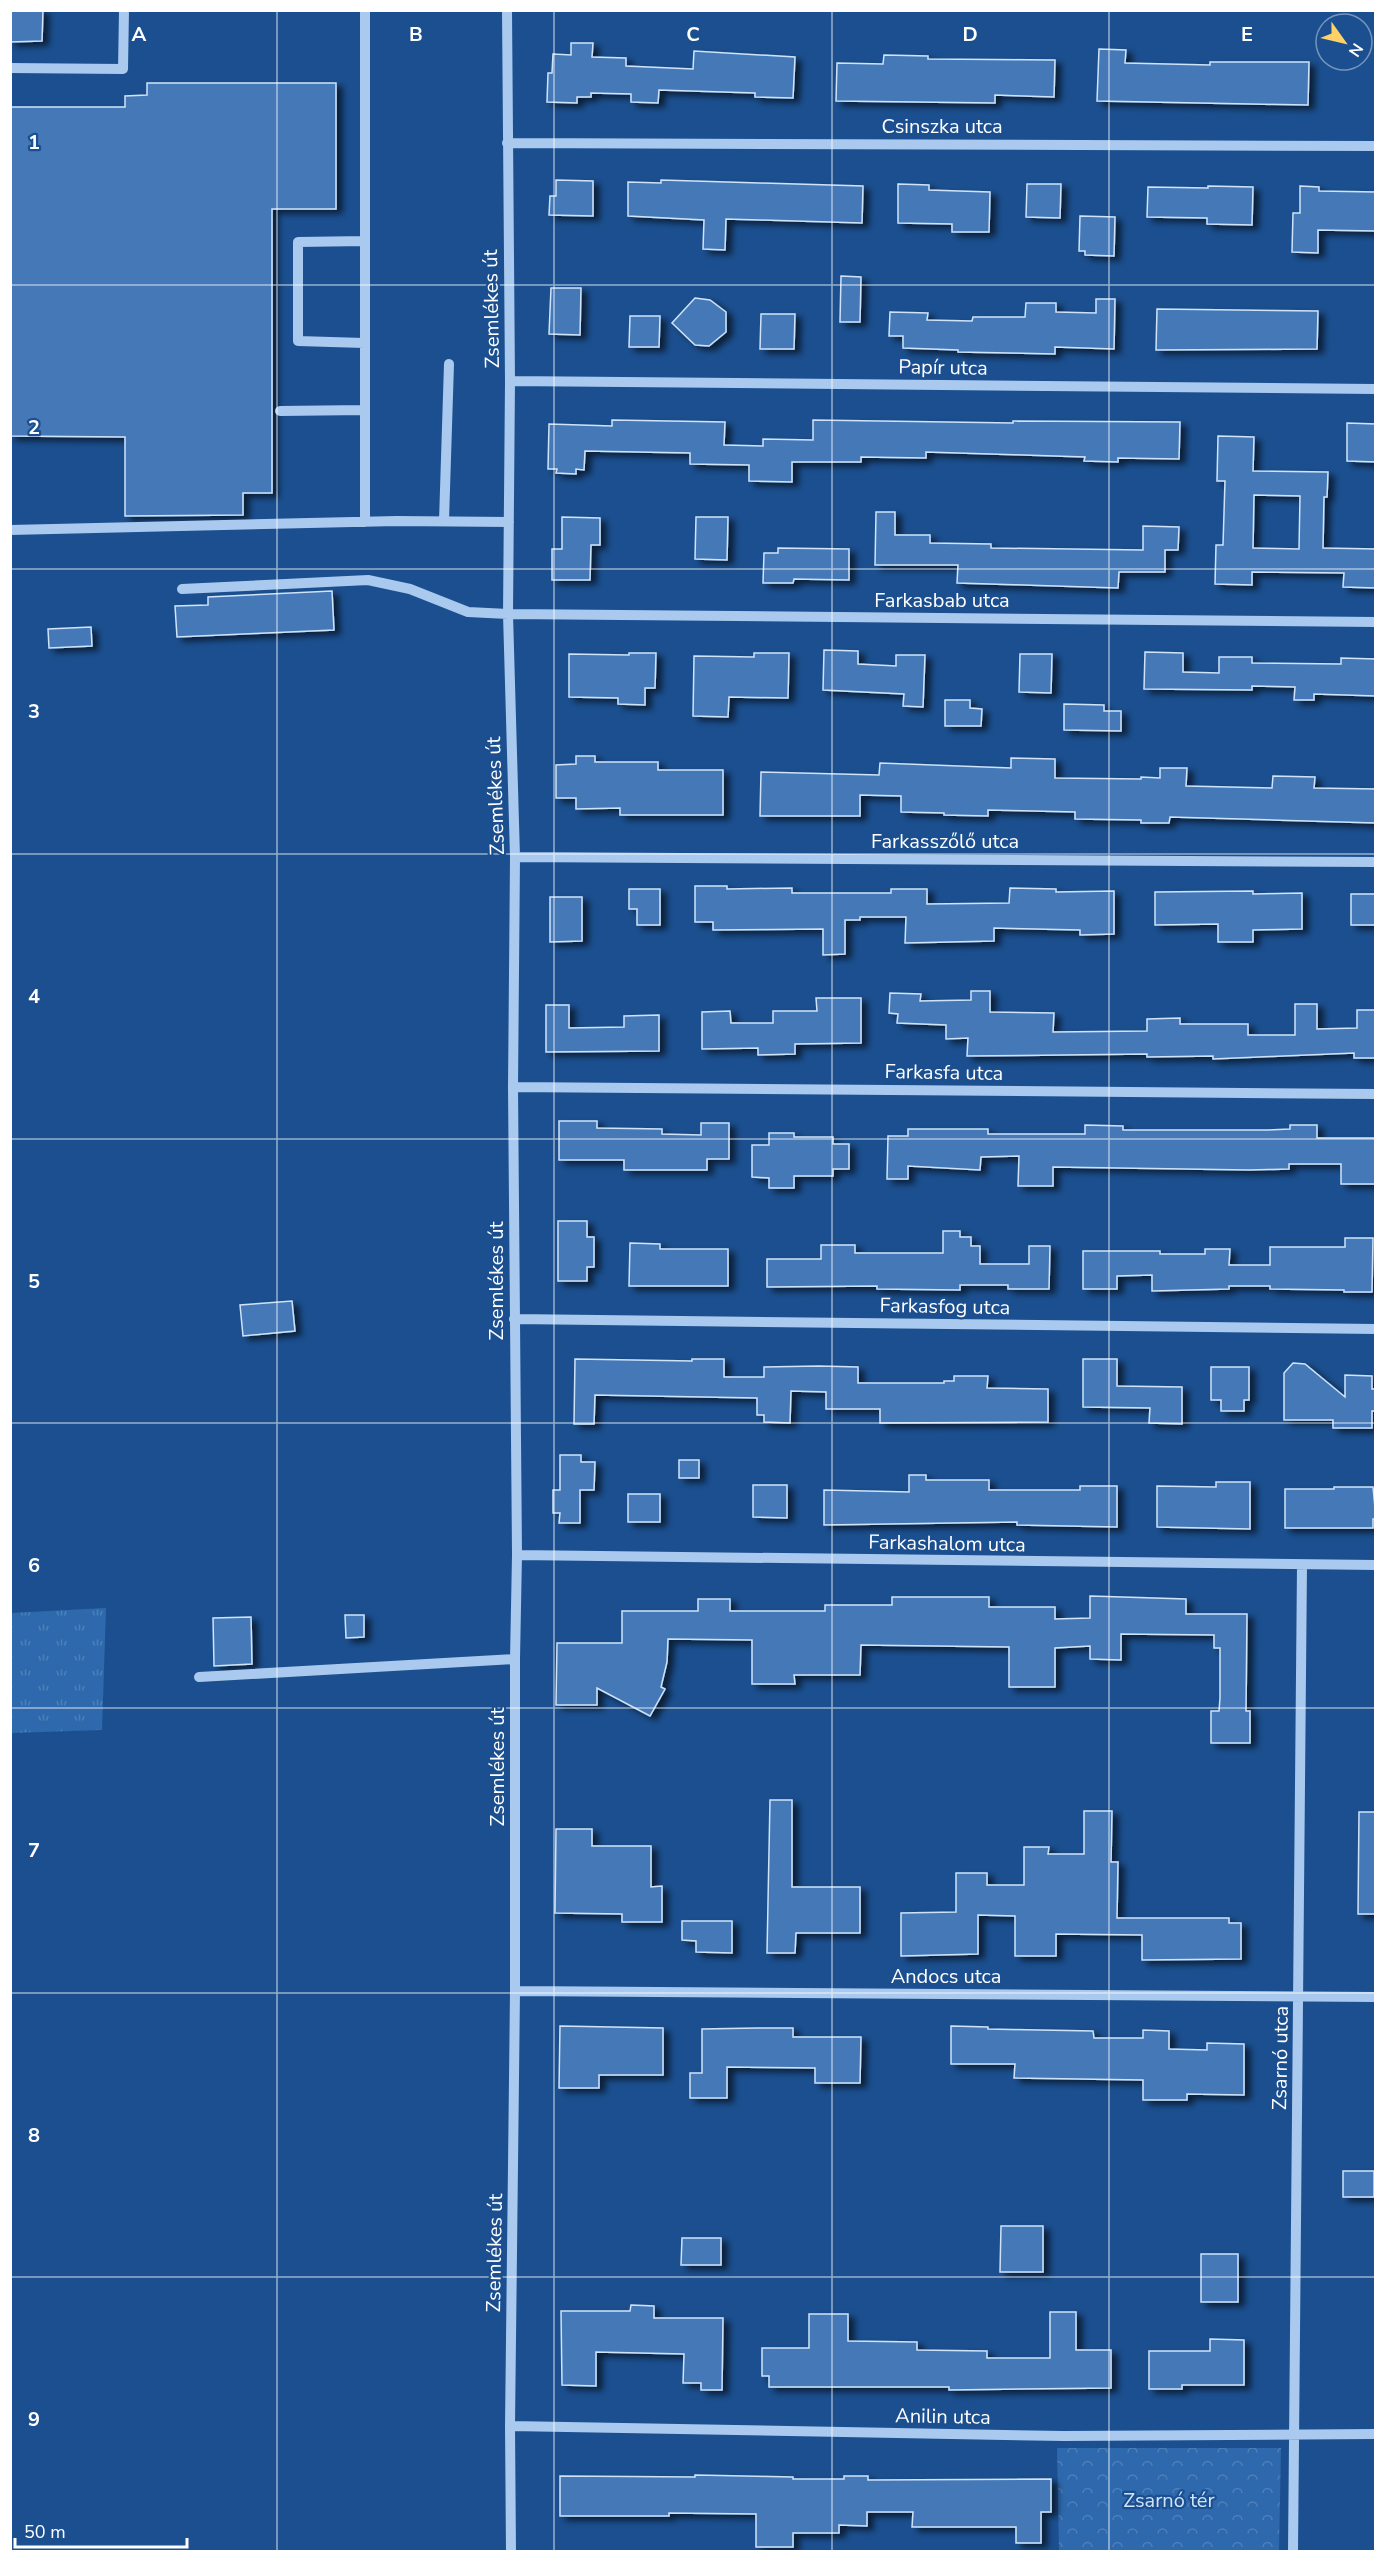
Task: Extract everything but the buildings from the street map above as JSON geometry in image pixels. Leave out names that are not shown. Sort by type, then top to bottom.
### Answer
[{"type":"street","points":[[10,68],[123,69],[124,10]]},
{"type":"street","points":[[365,10],[365,522]]},
{"type":"street","name":"Zsemlékes út","points":[[507,10],[510,381],[508,614],[515,857],[513,1087],[517,1556],[511,2552]]},
{"type":"street","name":"Csinszka utca","points":[[507,143],[1376,146]]},
{"type":"street","points":[[364,342],[298,341],[298,242],[365,241]]},
{"type":"street","points":[[444,521],[449,364]]},
{"type":"street","name":"Papír utca","points":[[510,381],[1376,389]]},
{"type":"street","points":[[280,411],[364,410]]},
{"type":"street","points":[[10,530],[365,522],[509,522]]},
{"type":"street","name":"Farkasbab utca","points":[[182,589],[368,580],[410,589],[468,612],[508,614],[1376,621]]},
{"type":"street","name":"Farkasszőlő utca","points":[[515,857],[1376,862]]},
{"type":"street","name":"Farkasfa utca","points":[[513,1087],[1376,1094]]},
{"type":"street","name":"Farkasfog utca","points":[[514,1319],[1376,1329]]},
{"type":"street","name":"Farkashalom utca","points":[[517,1556],[1376,1565]]},
{"type":"street","name":"Zsarnó utca","points":[[1293,2552],[1302,1565]]},
{"type":"street","points":[[199,1677],[515,1659]]},
{"type":"street","name":"Andocs utca","points":[[516,1991],[1376,1997]]},
{"type":"street","name":"Anilin utca","points":[[510,2426],[1064,2436],[1376,2434]]},
{"type":"green space","points":[[106,1608],[102,1730],[11,1733],[11,1613]]},
{"type":"green space","name":"Zsarnó tér","points":[[1057,2448],[1281,2448],[1279,2551],[1059,2551]]}]
